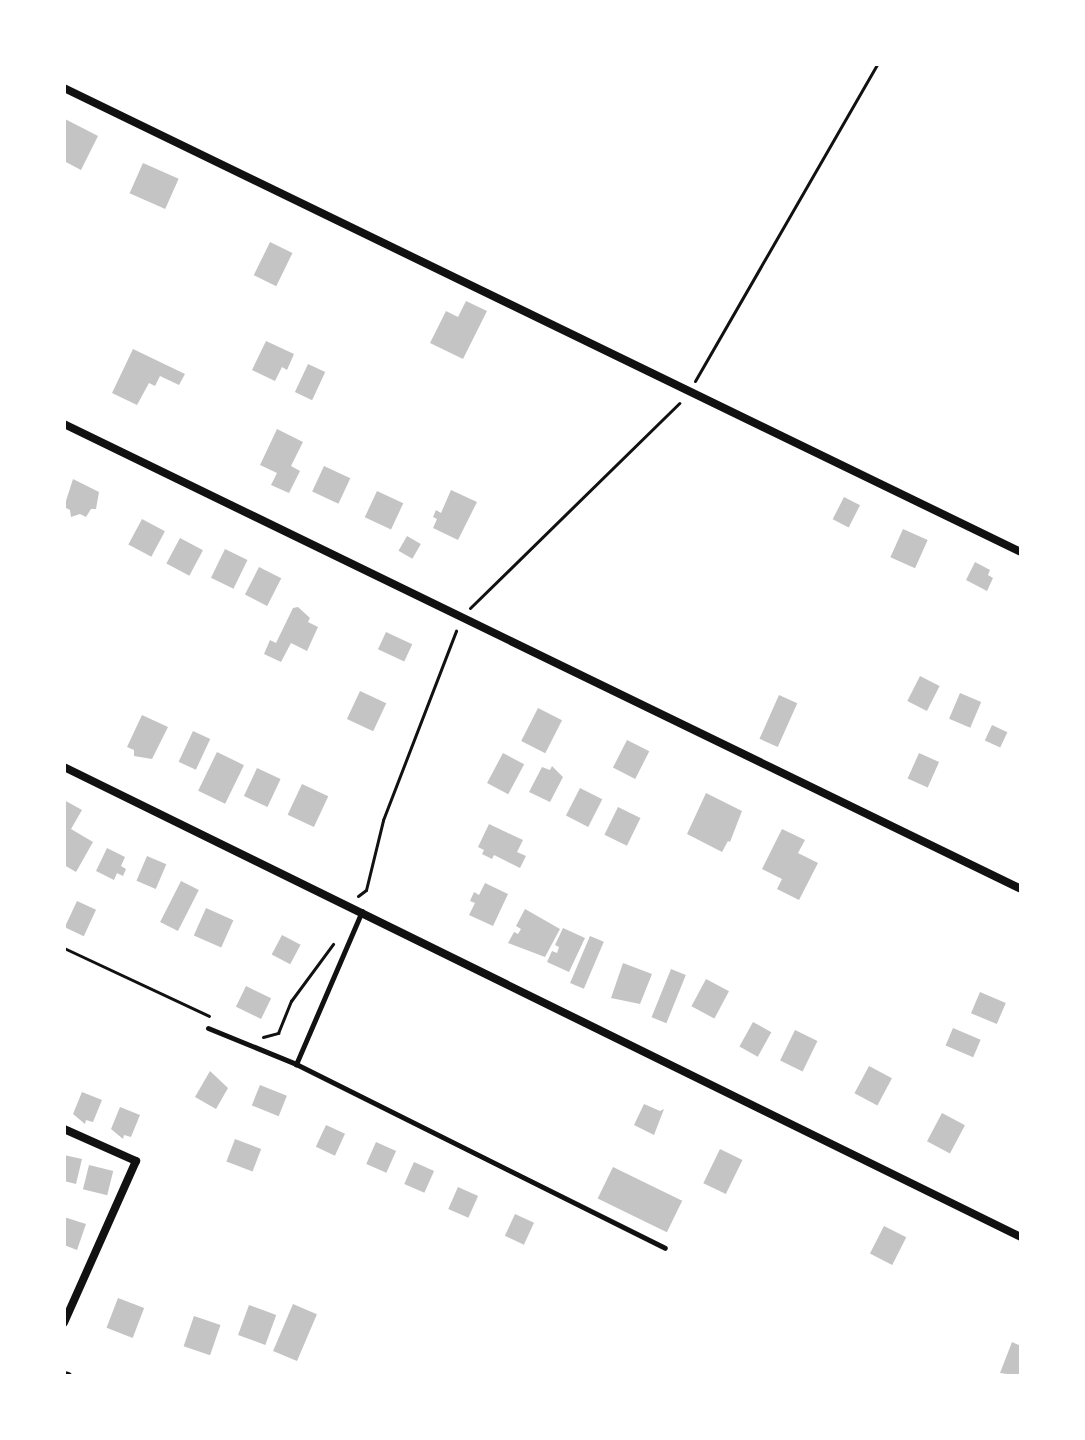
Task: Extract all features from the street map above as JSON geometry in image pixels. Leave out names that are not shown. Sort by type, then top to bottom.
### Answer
[{"type":"street","points":[[64,88],[1021,552]]},
{"type":"street","points":[[64,424],[1021,889]]},
{"type":"street","points":[[64,767],[1021,1237]]},
{"type":"street","points":[[64,1129],[136,1161],[64,1323]]},
{"type":"lane","points":[[296,1064],[362,911]]},
{"type":"lane","points":[[208,1028],[296,1064],[665,1248]]},
{"type":"path","points":[[348,905],[366,890],[383,820],[461,617],[689,393],[877,64]]},
{"type":"path","points":[[258,1039],[278,1033],[291,1001],[337,936]]},
{"type":"path","points":[[64,948],[213,1018]]},
{"type":"building","points":[[65,119],[98,136],[81,170],[64,161]]},
{"type":"building","points":[[143,163],[179,179],[165,209],[130,193]]},
{"type":"building","points":[[270,242],[292,253],[276,286],[254,275]]},
{"type":"building","points":[[466,301],[487,311],[463,359],[430,343],[446,311],[458,317]]},
{"type":"building","points":[[266,341],[294,354],[287,370],[282,367],[275,381],[252,370]]},
{"type":"building","points":[[133,349],[185,374],[179,385],[160,376],[155,386],[149,383],[137,405],[112,393]]},
{"type":"building","points":[[308,364],[325,372],[312,400],[295,392]]},
{"type":"building","points":[[277,429],[303,442],[291,466],[300,471],[289,493],[271,485],[277,473],[260,465]]},
{"type":"building","points":[[324,466],[350,478],[338,504],[312,491]]},
{"type":"building","points":[[73,479],[99,492],[96,509],[91,509],[86,517],[80,514],[71,517],[70,510],[64,507]]},
{"type":"building","points":[[451,490],[477,502],[458,540],[433,528],[437,519],[433,517],[436,510],[441,513]]},
{"type":"building","points":[[377,491],[403,503],[391,530],[365,517]]},
{"type":"building","points":[[844,497],[860,505],[849,527],[833,519]]},
{"type":"building","points":[[142,519],[165,531],[151,557],[128,545]]},
{"type":"building","points":[[903,529],[928,540],[915,568],[890,557]]},
{"type":"building","points":[[407,536],[421,544],[412,559],[398,551]]},
{"type":"building","points":[[180,538],[203,550],[189,576],[166,564]]},
{"type":"building","points":[[225,549],[247,560],[233,589],[211,578]]},
{"type":"building","points":[[975,562],[990,570],[988,575],[993,578],[987,591],[966,580]]},
{"type":"building","points":[[259,567],[281,578],[267,606],[245,595]]},
{"type":"building","points":[[298,607],[310,618],[308,622],[318,627],[307,651],[291,643],[281,662],[264,654],[270,640],[276,643],[293,608]]},
{"type":"building","points":[[386,632],[412,644],[404,661],[378,649]]},
{"type":"building","points":[[920,676],[940,686],[927,711],[907,701]]},
{"type":"building","points":[[360,691],[386,703],[373,731],[347,719]]},
{"type":"building","points":[[960,693],[981,702],[970,728],[949,719]]},
{"type":"building","points":[[779,695],[797,703],[778,747],[759,739]]},
{"type":"building","points":[[538,708],[562,720],[545,753],[521,741]]},
{"type":"building","points":[[142,715],[168,727],[152,759],[134,756],[134,750],[127,747]]},
{"type":"building","points":[[992,725],[1007,732],[1000,748],[985,740]]},
{"type":"building","points":[[193,731],[210,739],[196,770],[179,762]]},
{"type":"building","points":[[627,740],[649,751],[635,779],[613,768]]},
{"type":"building","points":[[217,752],[244,765],[225,804],[198,791]]},
{"type":"building","points":[[503,753],[524,764],[508,794],[487,783]]},
{"type":"building","points":[[919,753],[939,762],[928,788],[908,779]]},
{"type":"building","points":[[552,766],[563,777],[550,802],[529,792],[542,767],[550,770]]},
{"type":"building","points":[[257,768],[281,779],[267,807],[244,796]]},
{"type":"building","points":[[302,784],[328,796],[314,827],[288,815]]},
{"type":"building","points":[[580,788],[602,799],[588,827],[566,816]]},
{"type":"building","points":[[706,793],[742,811],[730,842],[722,852],[687,834]]},
{"type":"building","points":[[64,800],[82,810],[71,829],[93,842],[76,872],[64,865]]},
{"type":"building","points":[[618,807],[640,818],[627,846],[604,835]]},
{"type":"building","points":[[489,824],[523,840],[517,852],[526,856],[520,868],[494,855],[492,859],[482,854],[484,850],[478,847]]},
{"type":"building","points":[[782,829],[805,840],[798,853],[818,863],[799,900],[777,889],[782,879],[762,869]]},
{"type":"building","points":[[107,848],[125,857],[121,866],[126,869],[123,876],[117,873],[114,880],[96,871]]},
{"type":"building","points":[[147,856],[166,864],[156,889],[136,881]]},
{"type":"building","points":[[181,881],[199,890],[178,931],[160,922]]},
{"type":"building","points":[[485,883],[508,894],[493,926],[469,915],[475,903],[470,901],[474,892],[479,895]]},
{"type":"building","points":[[77,901],[96,910],[84,936],[65,927]]},
{"type":"building","points":[[206,908],[233,920],[221,948],[194,935]]},
{"type":"building","points":[[525,909],[560,929],[545,957],[508,943],[514,932],[518,934],[521,929],[516,926]]},
{"type":"building","points":[[563,928],[585,938],[569,972],[547,962],[552,951],[557,953],[559,947],[555,945]]},
{"type":"building","points":[[282,935],[301,945],[290,964],[272,954]]},
{"type":"building","points":[[590,936],[604,942],[584,989],[570,983]]},
{"type":"building","points":[[623,963],[652,974],[640,1004],[611,998]]},
{"type":"building","points":[[671,969],[686,975],[666,1023],[652,1017]]},
{"type":"building","points":[[706,979],[729,991],[714,1019],[691,1006]]},
{"type":"building","points":[[246,986],[271,998],[261,1019],[236,1007]]},
{"type":"building","points":[[980,992],[1006,1003],[997,1024],[971,1013]]},
{"type":"building","points":[[753,1022],[771,1032],[758,1057],[739,1046]]},
{"type":"building","points":[[953,1028],[981,1040],[973,1057],[946,1045]]},
{"type":"building","points":[[795,1030],[817,1041],[803,1072],[780,1061]]},
{"type":"building","points":[[869,1066],[892,1078],[877,1106],[854,1093]]},
{"type":"building","points":[[210,1071],[228,1088],[216,1109],[195,1097]]},
{"type":"building","points":[[260,1085],[287,1096],[279,1116],[252,1105]]},
{"type":"building","points":[[82,1092],[102,1100],[93,1122],[86,1120],[85,1124],[73,1114]]},
{"type":"building","points":[[644,1104],[660,1111],[664,1109],[654,1135],[634,1125]]},
{"type":"building","points":[[120,1107],[140,1115],[131,1137],[124,1135],[123,1139],[111,1129]]},
{"type":"building","points":[[942,1113],[965,1125],[950,1153],[927,1141]]},
{"type":"building","points":[[326,1125],[345,1134],[335,1156],[316,1147]]},
{"type":"building","points":[[235,1139],[261,1149],[253,1171],[226,1161]]},
{"type":"building","points":[[376,1142],[396,1151],[386,1173],[366,1164]]},
{"type":"building","points":[[720,1149],[742,1160],[726,1194],[703,1183]]},
{"type":"building","points":[[64,1155],[82,1159],[76,1184],[64,1181]]},
{"type":"building","points":[[414,1162],[434,1171],[424,1193],[404,1184]]},
{"type":"building","points":[[89,1165],[113,1171],[107,1195],[83,1189]]},
{"type":"building","points":[[613,1167],[682,1201],[667,1232],[598,1198]]},
{"type":"building","points":[[458,1187],[478,1196],[468,1218],[448,1209]]},
{"type":"building","points":[[515,1214],[534,1223],[524,1245],[505,1236]]},
{"type":"building","points":[[64,1217],[86,1224],[77,1250],[64,1245]]},
{"type":"building","points":[[884,1226],[906,1237],[892,1265],[870,1254]]},
{"type":"building","points":[[118,1298],[144,1308],[133,1338],[107,1328]]},
{"type":"building","points":[[293,1304],[317,1314],[297,1361],[273,1351]]},
{"type":"building","points":[[249,1305],[276,1315],[265,1345],[238,1335]]},
{"type":"building","points":[[194,1316],[220,1325],[210,1355],[184,1346]]},
{"type":"building","points":[[1012,1342],[1021,1346],[1021,1376],[1000,1373]]}]
